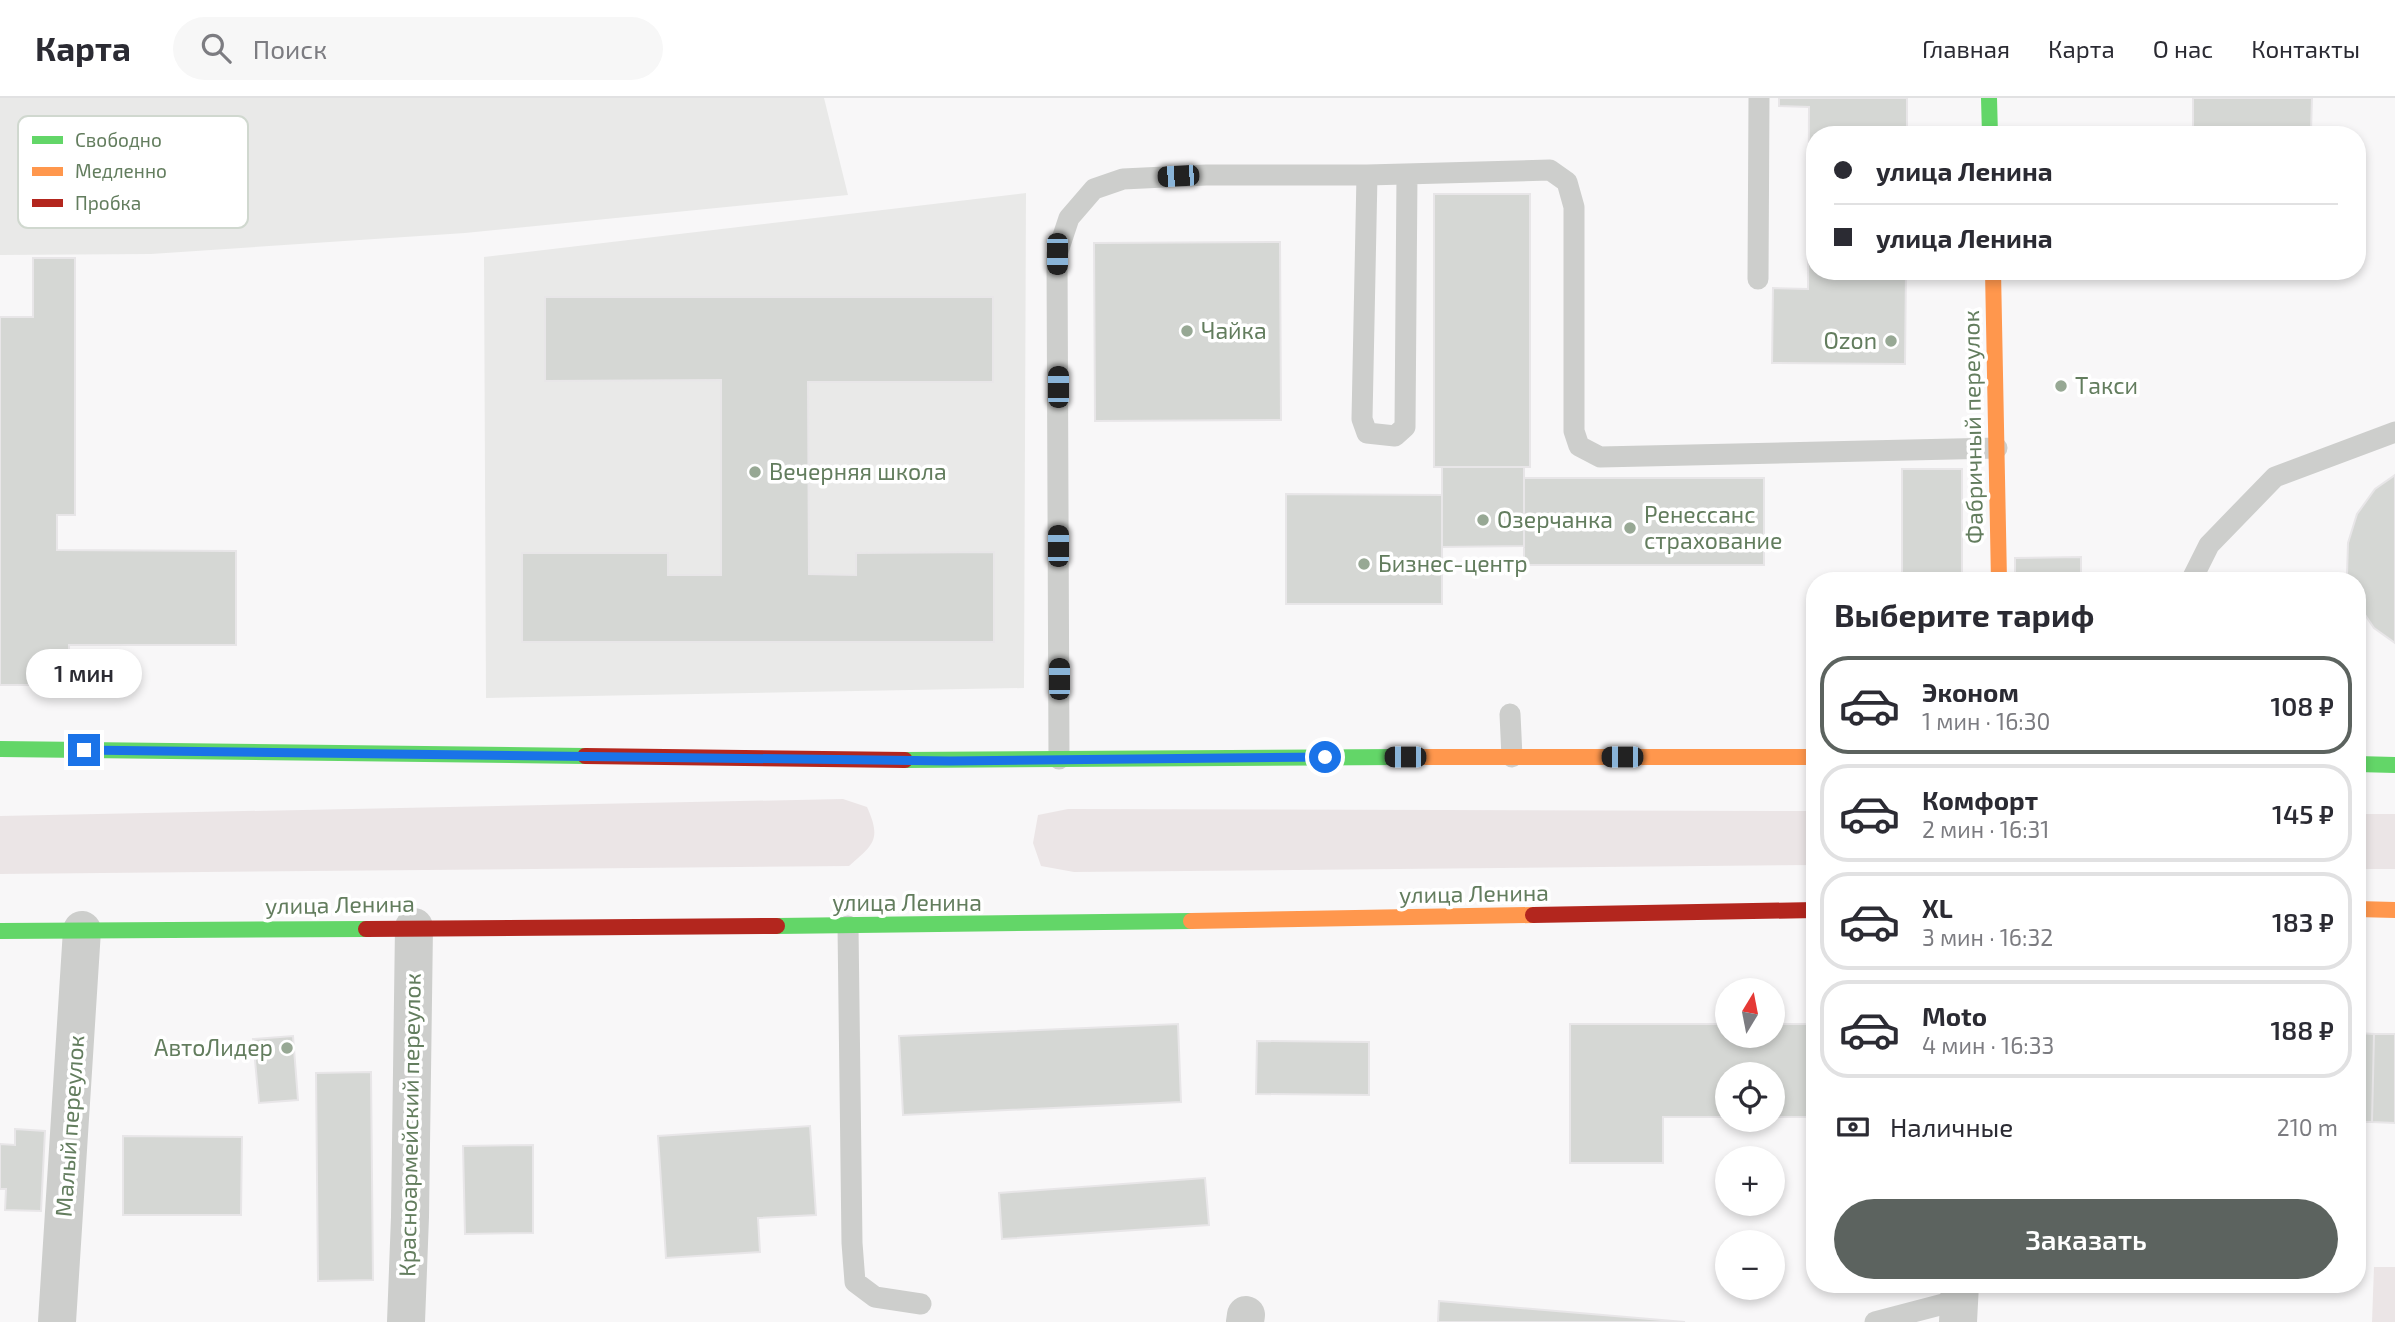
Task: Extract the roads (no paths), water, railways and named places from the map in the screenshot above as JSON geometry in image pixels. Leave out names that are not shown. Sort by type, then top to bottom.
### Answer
[{"type":"main road","points":[[1989,98],[1990,126]]},
{"type":"main road","name":"Фабричный переулок","points":[[1993,280],[1999,572]]},
{"type":"main road","points":[[0,749],[950,761],[1806,757]]},
{"type":"main road","points":[[2366,764],[2395,765]]},
{"type":"main road","points":[[2366,909],[2395,909]]},
{"type":"main road","name":"улица Ленина","points":[[0,931],[848,926],[1806,910]]},
{"type":"street","name":"Красноармейский переулок","points":[[406,1322],[411,1191],[414,927]]},
{"type":"street","name":"Малый переулок","points":[[57,1322],[82,930]]},
{"type":"lane","points":[[1758,279],[1759,98]]},
{"type":"lane","points":[[1059,759],[1057,254],[1069,218],[1094,189],[1123,179],[1206,175],[1367,175],[1550,170],[1567,183],[1574,207],[1574,431],[1579,446],[1600,457],[1997,448]]},
{"type":"lane","points":[[1367,175],[1362,419],[1367,433],[1395,436],[1405,427],[1407,174]]},
{"type":"lane","points":[[2196,572],[2210,545],[2275,477],[2395,432]]},
{"type":"lane","points":[[1510,714],[1512,757]]},
{"type":"lane","points":[[848,926],[852,1243],[855,1282],[875,1297],[920,1304]]},
{"type":"lane","points":[[1875,1322],[1959,1302]]},
{"type":"place","name":"Чайка","points":[[1187,331]]},
{"type":"place","name":"Ozon","points":[[1891,341]]},
{"type":"place","name":"Такси","points":[[2061,386]]},
{"type":"place","name":"Вечерняя школа","points":[[755,472]]},
{"type":"place","name":"Озерчанка","points":[[1483,520]]},
{"type":"place","name":"Ренессанс страхование","points":[[1630,528]]},
{"type":"place","name":"Бизнес-центр","points":[[1364,564]]},
{"type":"place","name":"АвтоЛидер","points":[[287,1048]]}]
